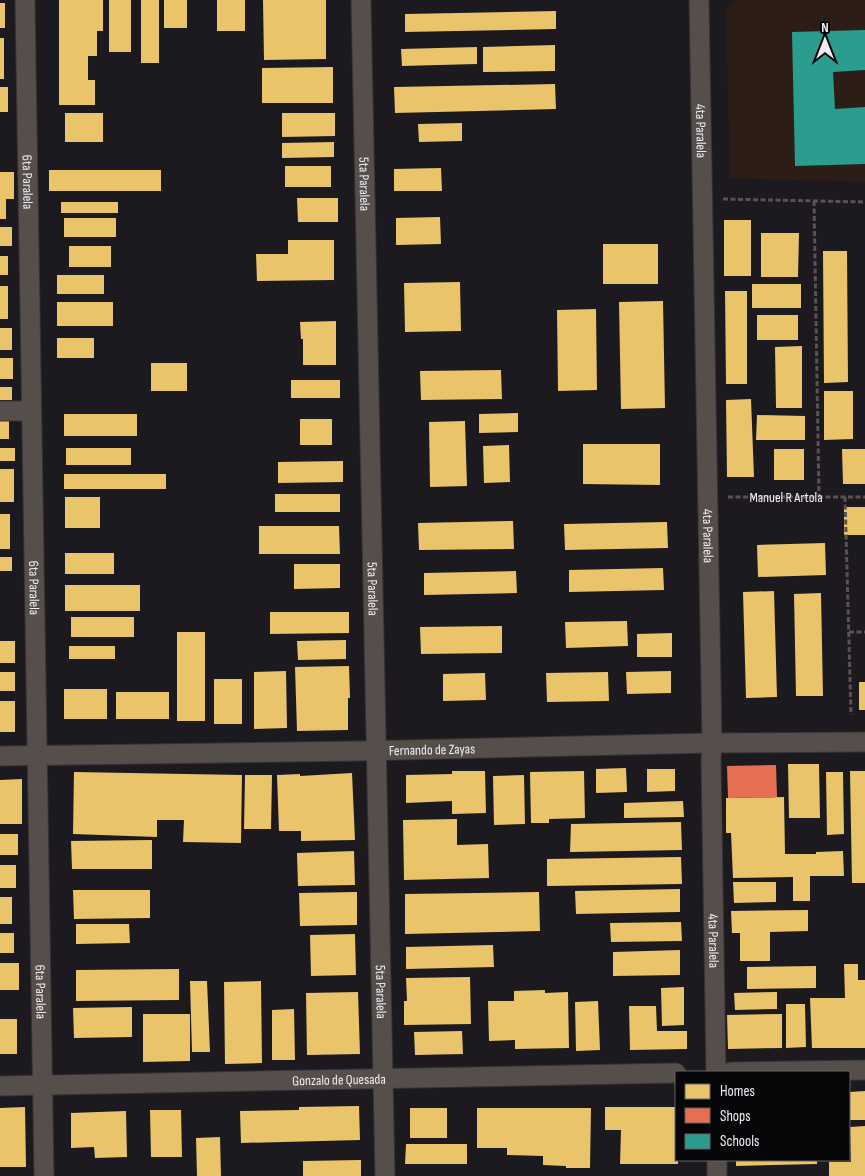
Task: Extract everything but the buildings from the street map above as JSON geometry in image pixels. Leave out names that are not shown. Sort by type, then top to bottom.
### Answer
[{"type":"street","name":"6ta Paralela","points":[[25,0],[44,1176]]},
{"type":"street","name":"5ta Paralela","points":[[362,0],[385,1176]]},
{"type":"street","name":"4ta Paralela","points":[[700,0],[716,1071]]},
{"type":"street","points":[[0,411],[31,411]]},
{"type":"street","name":"Fernando de Zayas","points":[[0,756],[865,742]]},
{"type":"street","points":[[798,1071],[865,1070]]},
{"type":"street","name":"Gonzalo de Quesada","points":[[0,1086],[675,1073]]},
{"type":"street","points":[[717,1161],[717,1176]]},
{"type":"path","points":[[720,199],[865,202]]},
{"type":"path","points":[[814,201],[818,497]]},
{"type":"path","name":"Manuel R Artola","points":[[707,497],[865,497]]},
{"type":"path","points":[[845,497],[851,715]]},
{"type":"path","points":[[849,632],[865,632]]},
{"type":"shaded area","points":[[736,0],[865,0],[865,183],[730,178],[726,10]]}]
